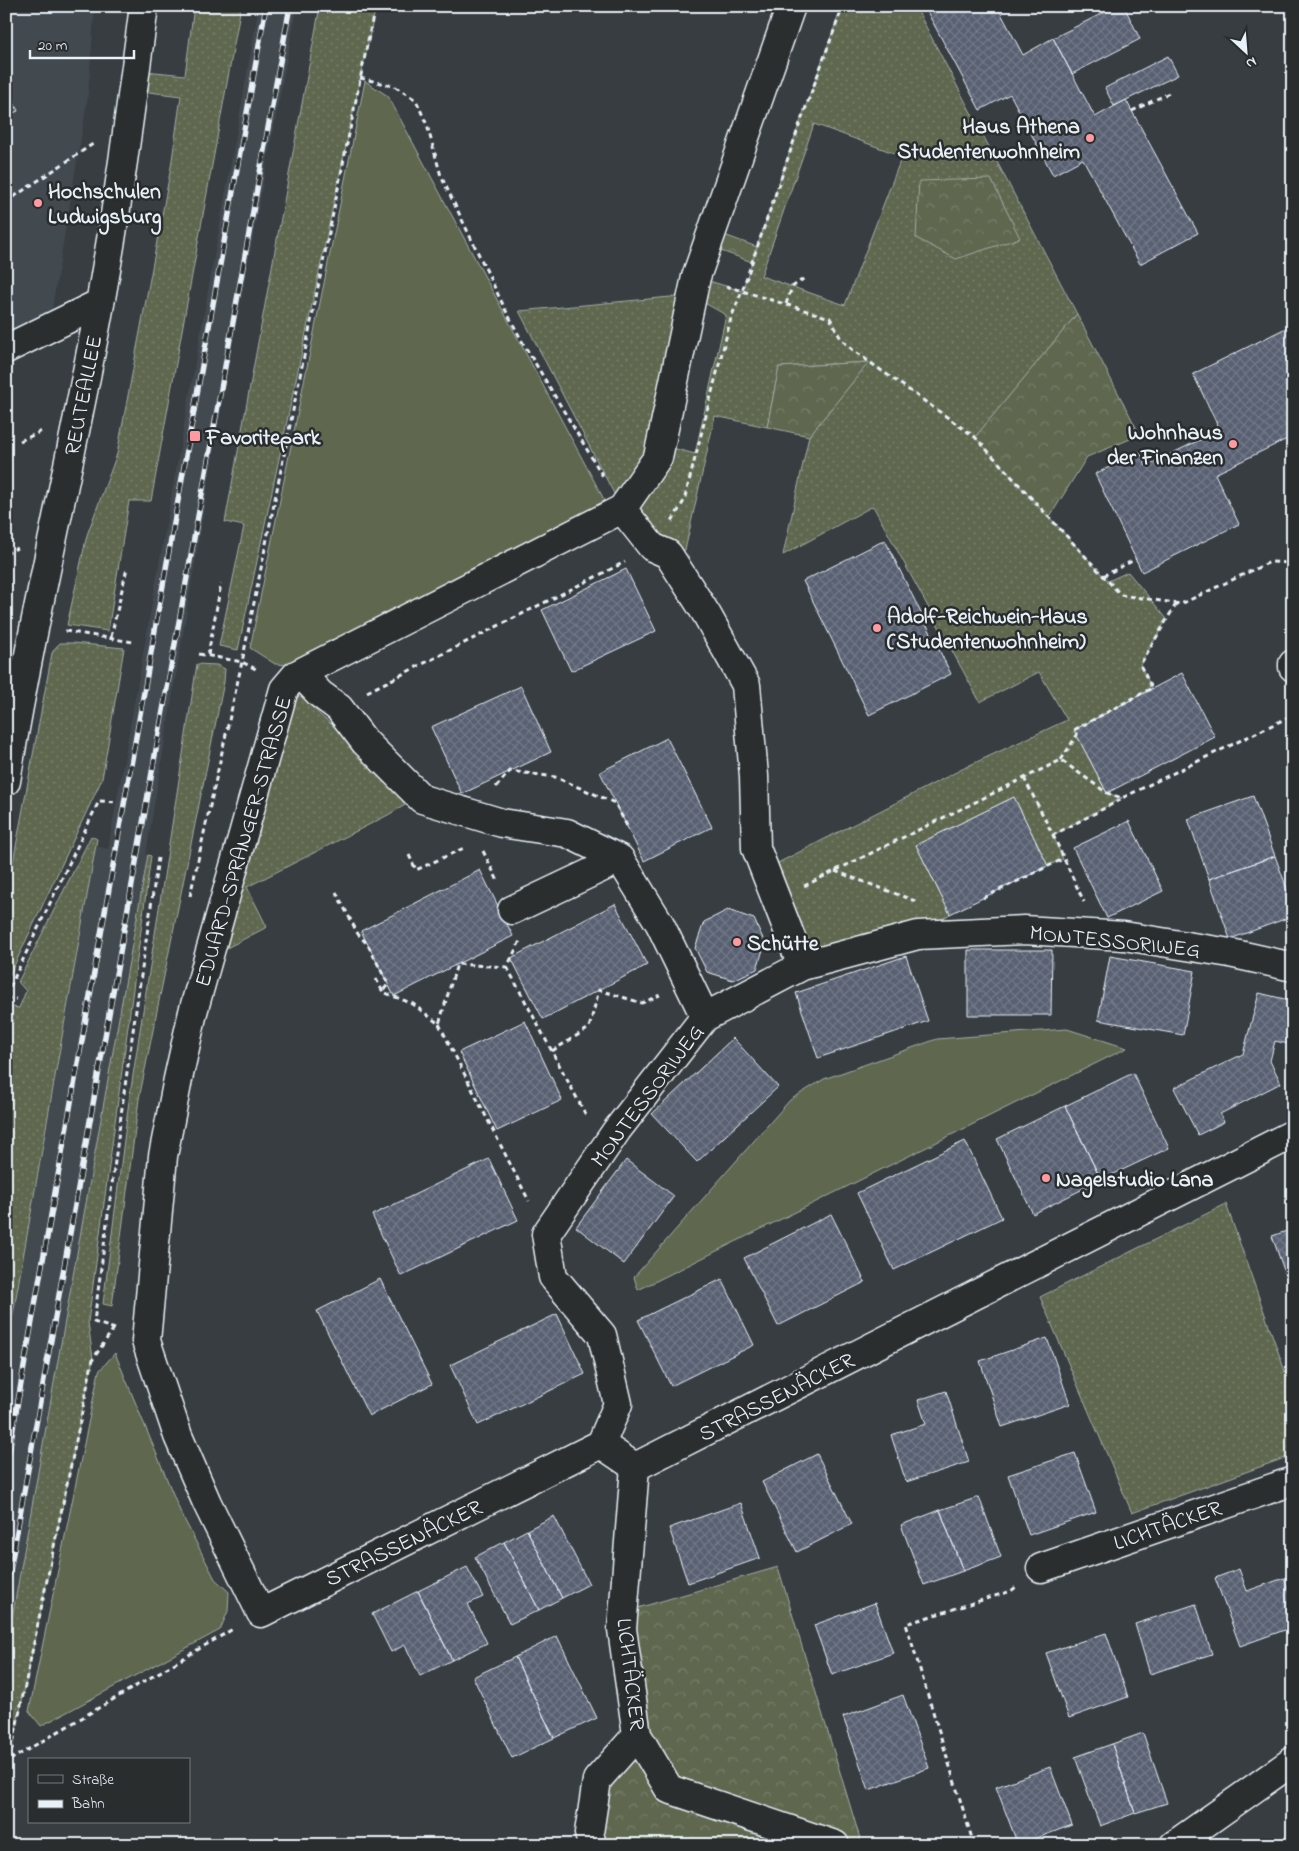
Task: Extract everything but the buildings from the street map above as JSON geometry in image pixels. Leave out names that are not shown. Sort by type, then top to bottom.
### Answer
[{"type":"street","name":"REUTEALLEE","points":[[6,781],[29,647],[35,626],[100,303],[144,6]]},
{"type":"street","name":"EDUARD-SPRANGER-STRASSE","points":[[260,1613],[207,1503],[178,1436],[146,1341],[163,1156],[193,1012],[284,689],[296,675],[622,509],[658,457],[696,277],[792,6]]},
{"type":"street","points":[[6,349],[100,303]]},
{"type":"street","points":[[622,509],[652,546],[668,554],[708,615],[746,685],[754,776],[756,848],[802,966]]},
{"type":"street","points":[[300,673],[320,694],[339,708],[366,742],[422,798],[502,823],[568,833],[620,858],[660,924],[705,1017]]},
{"type":"street","points":[[512,910],[620,858]]},
{"type":"street","name":"MONTESSORIWEG","points":[[546,1234],[617,1130],[705,1017],[802,966],[918,936],[1024,930],[1124,936],[1230,953],[1293,967]]},
{"type":"street","name":"STRASSENÄCKER","points":[[635,1467],[1293,1134]]},
{"type":"street","points":[[546,1234],[554,1276],[602,1335],[618,1404],[601,1444],[635,1467]]},
{"type":"street","name":"STRASSENÄCKER","points":[[260,1613],[601,1444]]},
{"type":"street","name":"LICHTÄCKER","points":[[635,1467],[622,1629],[637,1735],[669,1789],[835,1845]]},
{"type":"street","name":"LICHTÄCKER","points":[[1041,1568],[1293,1481]]},
{"type":"street","points":[[592,1845],[589,1833],[597,1780],[637,1735]]},
{"type":"street","points":[[1174,1845],[1293,1761]]},
{"type":"path","points":[[742,291],[843,6]]},
{"type":"path","points":[[360,78],[394,86],[416,100],[427,125],[441,176],[505,309],[528,352],[622,509]]},
{"type":"path","points":[[1132,111],[1169,93]]},
{"type":"path","points":[[6,202],[128,120]]},
{"type":"path","points":[[696,277],[830,318],[841,339],[854,352],[975,437],[1121,595],[1181,604],[1270,562],[1293,563]]},
{"type":"path","points":[[786,304],[792,286],[806,277]]},
{"type":"path","points":[[1103,576],[1136,559]]},
{"type":"path","points":[[111,637],[127,568]]},
{"type":"path","points":[[208,655],[221,584]]},
{"type":"path","points":[[776,900],[1061,760],[1077,735],[1074,730],[1152,688],[1140,665],[1176,604]]},
{"type":"path","points":[[35,626],[133,642]]},
{"type":"path","points":[[199,654],[242,662]]},
{"type":"path","points":[[1052,835],[1122,798],[1293,715]]},
{"type":"path","points":[[1061,760],[1107,793],[1122,798]]},
{"type":"path","points":[[1024,778],[1100,935]]},
{"type":"path","points":[[16,999],[6,996],[99,802],[116,802]]},
{"type":"path","points":[[409,855],[416,870],[469,845]]},
{"type":"path","points":[[482,850],[524,934],[507,967]]},
{"type":"path","points":[[94,1322],[158,858]]},
{"type":"path","points":[[977,901],[1063,859]]},
{"type":"path","points":[[835,871],[924,904]]},
{"type":"path","points":[[336,892],[358,934],[368,945],[388,984],[383,992]]},
{"type":"path","points":[[439,1024],[458,964],[507,967]]},
{"type":"path","points":[[507,967],[604,1150]]},
{"type":"path","points":[[376,979],[383,992],[413,1004],[439,1024],[546,1234]]},
{"type":"path","points":[[552,1050],[589,1028],[599,990],[642,1004],[688,982]]},
{"type":"path","points":[[974,1845],[906,1624],[1010,1591],[1041,1568]]},
{"type":"path","points":[[6,1777],[10,1760],[260,1613]]},
{"type":"shaded area","name":"Hochschulen Ludwigsburg","points":[[6,6],[95,6],[88,97],[52,309],[6,332]]},
{"type":"shaded area","points":[[259,6],[297,6],[228,367],[146,854],[148,855],[6,1652],[6,1354],[65,1026],[95,846],[108,849]]},
{"type":"green space","points":[[194,6],[241,6],[151,501],[129,501],[108,631],[67,625],[87,535],[117,454],[171,167],[181,96],[133,90],[135,70],[185,75]]},
{"type":"green space","points":[[320,6],[376,6],[238,650],[219,646],[244,526],[225,522]]},
{"type":"green space","points":[[842,6],[915,6],[1077,314],[976,437],[1108,581],[1128,572],[1167,619],[1140,665],[1152,688],[1074,730],[1107,793],[1122,798],[1053,835],[1063,859],[1048,866],[1014,797],[916,845],[950,914],[918,935],[802,966],[764,870],[970,765],[1067,720],[1039,672],[980,702],[873,506],[783,555],[809,436],[868,362],[779,367],[767,427],[715,416],[685,550],[668,554],[622,509],[519,311],[692,295],[696,277],[742,291]],"holes":[[[814,124],[902,156],[845,305],[761,276]],[[692,296],[726,315],[695,454],[661,445]]]},
{"type":"green space","points":[[365,81],[388,96],[607,505],[290,665],[275,664],[250,648]]},
{"type":"green space","points":[[991,179],[1020,238],[956,259],[916,238],[919,181]]},
{"type":"green space","points":[[719,233],[757,247],[752,262],[707,246]]},
{"type":"green space","points":[[1077,314],[1140,435],[1087,457],[1049,518],[975,437]]},
{"type":"green space","points":[[869,362],[809,436],[767,427],[779,367]]},
{"type":"green space","points":[[60,643],[124,648],[102,779],[6,983],[6,900],[52,653]]},
{"type":"green space","points":[[197,664],[217,665],[225,669],[224,682],[139,1099],[112,1306],[103,1304],[129,1101]]},
{"type":"green space","points":[[301,695],[321,716],[339,730],[366,764],[407,804],[247,887],[267,927],[223,950],[284,711]]},
{"type":"green space","points":[[91,836],[97,839],[6,1354],[6,1006],[19,1008],[26,991],[18,982]]},
{"type":"green space","points":[[148,855],[151,856],[88,1322],[93,1359],[6,1778],[6,1652]]},
{"type":"green space","points":[[1067,1029],[1127,1048],[638,1290],[634,1277],[790,1100],[824,1079],[937,1039]]},
{"type":"green space","points":[[1226,1204],[1293,1394],[1293,1455],[1132,1513],[1040,1297]]},
{"type":"green space","points":[[115,1353],[180,1511],[215,1579],[229,1592],[228,1611],[220,1630],[41,1726],[29,1711],[99,1371]]},
{"type":"green space","points":[[778,1567],[862,1845],[599,1845],[601,1802],[637,1735],[624,1612]]},
{"type":"railway","points":[[6,1468],[266,6]]},
{"type":"railway","points":[[6,1593],[290,6]]},
{"type":"place","name":"Haus Athena Studentenwohnheim","points":[[1090,138]]},
{"type":"place","name":"Hochschulen Ludwigsburg","points":[[38,203]]},
{"type":"place","name":"Favoritepark","points":[[195,436]]},
{"type":"place","name":"Wohnhaus der Finanzen","points":[[1233,444]]},
{"type":"place","name":"Adolf-Reichwein-Haus (Studentenwohnheim)","points":[[877,628]]},
{"type":"place","name":"Schütte","points":[[737,942]]},
{"type":"place","name":"Nagelstudio Lana","points":[[1046,1178]]}]
